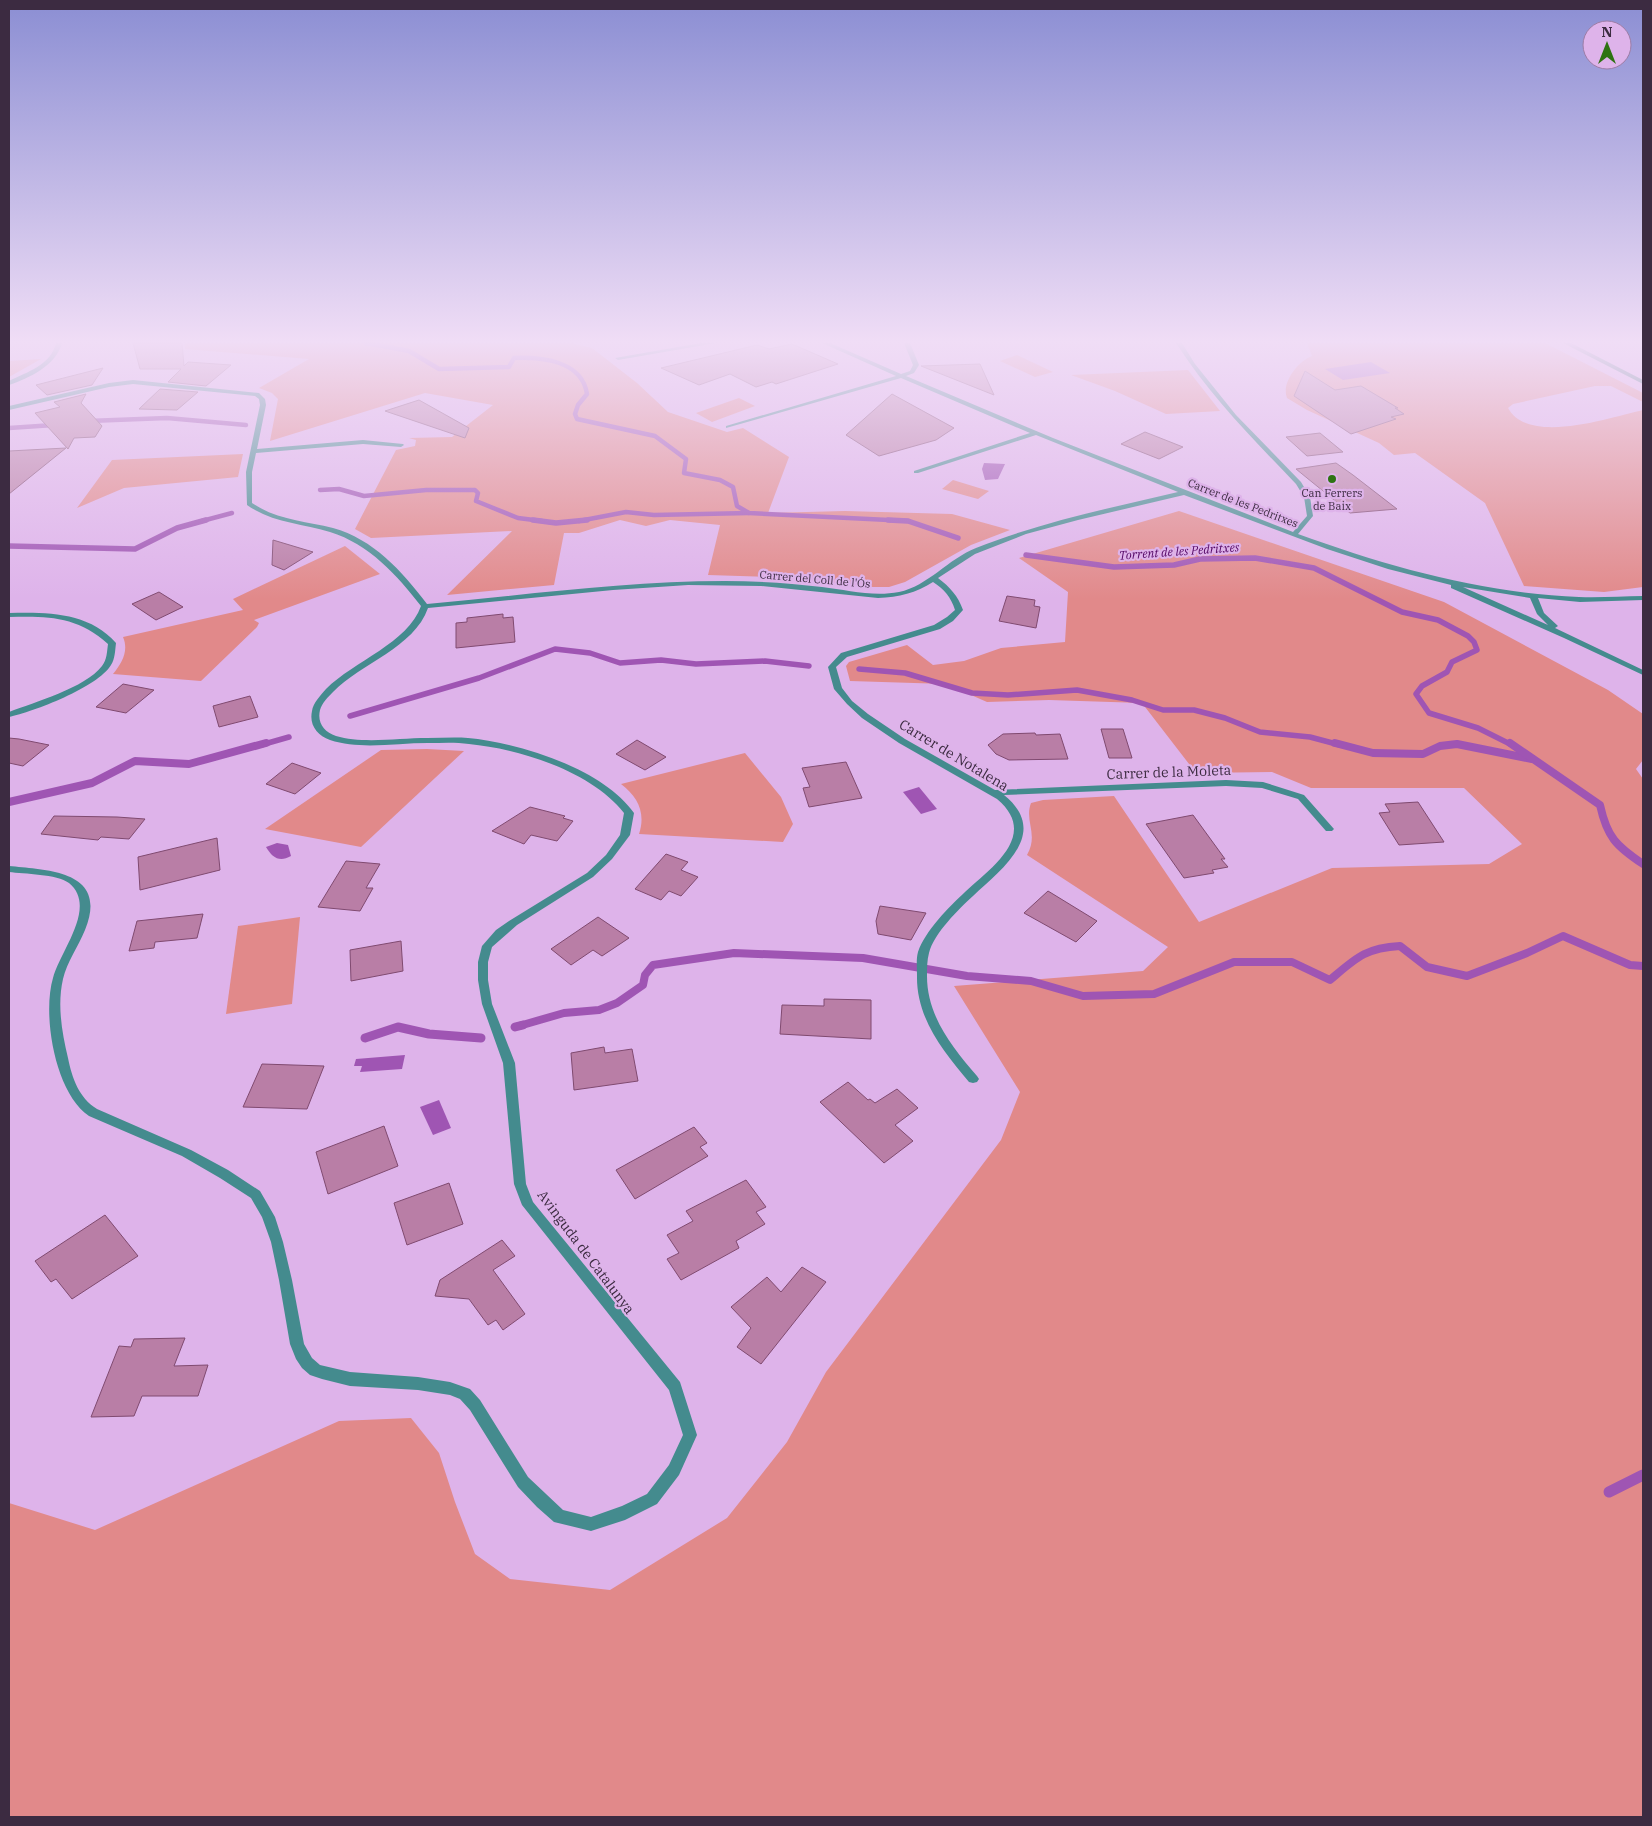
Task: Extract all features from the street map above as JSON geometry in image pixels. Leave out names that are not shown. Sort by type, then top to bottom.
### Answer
[{"type":"street","points":[[259,428],[249,472],[249,504],[262,514],[335,530],[362,544],[405,580],[425,606]]},
{"type":"street","name":"Carrer de les Pedritxes","points":[[1024,428],[1294,535],[1380,564],[1435,578],[1533,596],[1606,601],[1643,598]]},
{"type":"street","points":[[1246,428],[1299,483],[1308,497],[1310,516],[1294,535]]},
{"type":"street","points":[[916,472],[1035,433]]},
{"type":"street","points":[[255,451],[363,442],[401,445]]},
{"type":"street","name":"Carrer del Coll de l'Ós","points":[[425,606],[609,588],[693,583],[779,586],[884,596],[901,593],[934,579],[970,553],[1005,540],[1072,520],[1184,493]]},
{"type":"street","name":"Carrer de les Pedritxes","points":[[1435,578],[1567,636]]},
{"type":"street","name":"Carrer de Notalena","points":[[934,579],[956,599],[959,610],[950,619],[937,626],[844,655],[832,667],[837,688],[855,707],[900,739],[1005,801],[1017,818],[1019,835],[1003,864],[968,896],[941,926],[924,952],[921,979],[926,1007],[938,1034],[974,1079]]},
{"type":"street","points":[[1533,596],[1541,614],[1567,636],[1643,673]]},
{"type":"street","name":"Avinguda de Catalunya","points":[[9,869],[70,879],[84,896],[86,908],[80,930],[58,977],[54,1000],[62,1058],[74,1094],[85,1108],[172,1145],[217,1170],[257,1196],[272,1227],[287,1288],[294,1334],[304,1360],[316,1371],[343,1378],[429,1386],[465,1394],[475,1405],[523,1482],[559,1517],[591,1524],[625,1513],[652,1500],[674,1470],[690,1435],[683,1408],[675,1387],[528,1205],[520,1184],[509,1063],[487,1004],[483,980],[483,962],[487,946],[512,923],[590,875],[609,857],[625,835],[628,813],[617,796],[598,783],[563,766],[522,752],[470,742],[350,741],[329,736],[321,731],[316,725],[315,711],[326,692],[408,634],[421,620],[425,606]]},
{"type":"street","points":[[9,615],[65,616],[88,623],[112,643],[111,656],[104,669],[82,685],[9,715]]},
{"type":"street","name":"Carrer de la Moleta","points":[[993,793],[1226,783],[1263,785],[1301,798],[1329,829]]},
{"type":"shaded area","points":[[272,428],[311,428],[270,441]]},
{"type":"shaded area","points":[[463,428],[716,428],[727,432],[743,428],[789,457],[768,513],[845,511],[952,514],[1010,530],[971,545],[905,582],[889,587],[873,587],[774,577],[708,575],[720,525],[670,520],[646,526],[620,520],[579,533],[564,533],[554,585],[447,595],[512,531],[371,538],[355,529],[396,450],[415,446],[416,440],[409,438],[452,437]]},
{"type":"shaded area","points":[[1347,428],[1643,428],[1643,587],[1604,592],[1524,586],[1485,503],[1415,453],[1394,455],[1379,443]]},
{"type":"shaded area","points":[[243,454],[238,477],[124,488],[77,508],[112,460]]},
{"type":"shaded area","points":[[984,463],[1005,464],[998,479],[985,480],[982,469]]},
{"type":"shaded area","points":[[953,480],[989,491],[978,499],[942,489]]},
{"type":"shaded area","points":[[1179,511],[1444,602],[1608,690],[1643,714],[1643,760],[1636,769],[1643,779],[1643,1817],[9,1817],[9,1503],[95,1530],[339,1421],[411,1418],[439,1453],[475,1554],[510,1579],[610,1590],[727,1518],[787,1442],[826,1372],[1001,1140],[1020,1092],[954,986],[1143,971],[1168,947],[1027,855],[1032,841],[1029,816],[1031,803],[1043,800],[1114,796],[1199,922],[1332,868],[1489,864],[1522,844],[1464,788],[1311,788],[1272,772],[1196,773],[1142,703],[1049,700],[987,702],[946,684],[850,681],[846,666],[849,662],[907,645],[933,665],[964,661],[1001,648],[1065,642],[1068,592],[1019,558]]},
{"type":"shaded area","points":[[345,546],[380,574],[254,620],[259,623],[257,627],[201,681],[113,674],[124,657],[125,642],[123,637],[243,610],[233,599]]},
{"type":"shaded area","points":[[427,749],[464,751],[361,847],[265,829],[381,750]]},
{"type":"shaded area","points":[[745,753],[781,797],[793,824],[783,842],[639,834],[642,819],[639,806],[632,794],[621,784]]},
{"type":"shaded area","points":[[919,787],[937,809],[921,814],[903,792]]},
{"type":"shaded area","points":[[277,843],[288,845],[291,856],[279,859],[273,856],[266,847]]},
{"type":"shaded area","points":[[300,917],[292,1004],[226,1014],[238,926]]},
{"type":"shaded area","points":[[405,1055],[402,1069],[360,1072],[362,1066],[354,1066],[356,1059]]},
{"type":"shaded area","points":[[439,1100],[451,1128],[433,1135],[420,1107]]},
{"type":"building","points":[[49,428],[101,428],[95,437],[74,438],[68,449]]},
{"type":"building","points":[[436,428],[469,428],[465,438]]},
{"type":"building","points":[[854,428],[954,428],[936,440],[879,456],[846,435]]},
{"type":"building","points":[[1342,428],[1368,428],[1351,434]]},
{"type":"building","points":[[1145,432],[1183,447],[1159,459],[1121,444]]},
{"type":"building","points":[[1320,433],[1343,452],[1307,456],[1286,437]]},
{"type":"building","points":[[66,448],[9,494],[9,451]]},
{"type":"building","points":[[1336,463],[1397,509],[1350,513],[1296,469]]},
{"type":"building","points":[[273,540],[313,552],[284,570],[272,565]]},
{"type":"building","points":[[159,592],[183,607],[156,620],[132,604]]},
{"type":"building","points":[[1007,596],[1035,600],[1034,606],[1040,607],[1036,628],[999,621]]},
{"type":"building","points":[[503,614],[503,618],[513,617],[515,642],[456,648],[456,623],[467,622],[467,618]]},
{"type":"building","points":[[123,684],[154,690],[126,713],[96,707]]},
{"type":"building","points":[[250,696],[258,717],[219,727],[213,706]]},
{"type":"building","points":[[1101,729],[1123,729],[1132,758],[1109,758]]},
{"type":"building","points":[[1035,733],[1036,735],[1060,734],[1068,759],[1009,760],[996,754],[988,745],[1003,734]]},
{"type":"building","points":[[9,738],[49,745],[23,766],[9,763]]},
{"type":"building","points":[[637,740],[666,757],[645,770],[616,754]]},
{"type":"building","points":[[846,762],[862,798],[809,807],[803,788],[810,787],[802,768]]},
{"type":"building","points":[[292,763],[321,773],[295,794],[266,784]]},
{"type":"building","points":[[1418,802],[1444,842],[1399,845],[1379,813],[1390,812],[1385,804]]},
{"type":"building","points":[[530,807],[565,816],[563,818],[573,821],[557,841],[531,835],[524,844],[492,831]]},
{"type":"building","points":[[1193,815],[1225,859],[1221,859],[1228,867],[1212,870],[1214,873],[1184,878],[1146,824]]},
{"type":"building","points":[[54,816],[145,819],[129,839],[101,837],[98,840],[41,834]]},
{"type":"building","points":[[217,838],[220,870],[140,890],[138,857]]},
{"type":"building","points":[[666,854],[688,862],[681,870],[698,877],[681,896],[669,891],[661,900],[635,889]]},
{"type":"building","points":[[346,861],[380,864],[366,888],[373,888],[360,911],[318,907]]},
{"type":"building","points":[[1048,891],[1097,921],[1076,942],[1024,913]]},
{"type":"building","points":[[880,906],[926,913],[911,940],[878,934],[876,921]]},
{"type":"building","points":[[203,914],[197,938],[155,942],[154,948],[129,951],[137,921]]},
{"type":"building","points":[[598,917],[629,938],[602,956],[593,950],[571,965],[551,949]]},
{"type":"building","points":[[401,941],[403,971],[351,981],[350,950]]},
{"type":"building","points":[[824,999],[871,1000],[871,1039],[780,1034],[782,1005],[824,1006]]},
{"type":"building","points":[[604,1047],[605,1053],[632,1049],[638,1081],[574,1090],[571,1053]]},
{"type":"building","points":[[262,1064],[324,1066],[307,1109],[243,1107]]},
{"type":"building","points":[[848,1082],[868,1100],[870,1099],[875,1103],[897,1089],[918,1108],[895,1125],[913,1141],[884,1163],[820,1102]]},
{"type":"building","points":[[384,1126],[398,1166],[328,1194],[316,1152]]},
{"type":"building","points":[[694,1127],[707,1143],[700,1147],[708,1156],[635,1199],[616,1170]]},
{"type":"building","points":[[746,1180],[766,1207],[756,1212],[765,1224],[736,1241],[739,1248],[681,1280],[667,1259],[679,1253],[667,1235],[693,1221],[686,1211]]},
{"type":"building","points":[[449,1183],[463,1224],[407,1245],[394,1203]]},
{"type":"building","points":[[105,1215],[138,1256],[72,1299],[56,1279],[51,1282],[35,1261]]},
{"type":"building","points":[[502,1240],[515,1256],[493,1270],[525,1314],[503,1330],[496,1320],[488,1325],[469,1299],[435,1296],[440,1280]]},
{"type":"building","points":[[802,1267],[826,1282],[761,1364],[737,1347],[751,1328],[731,1307],[767,1277],[781,1292]]},
{"type":"building","points":[[185,1338],[174,1366],[208,1365],[198,1396],[142,1396],[134,1416],[91,1417],[119,1346],[131,1347],[134,1339]]},
{"type":"waterway","name":"Torrent de les Pedritxes","points":[[619,428],[655,436],[686,459],[684,473],[720,480],[733,487],[737,506],[749,513]]},
{"type":"waterway","points":[[320,490],[339,489],[364,496],[426,490],[475,490],[478,493],[476,501],[518,518],[542,521]]},
{"type":"waterway","points":[[581,521],[626,512],[654,515],[749,513]]},
{"type":"waterway","points":[[202,521],[232,513]]},
{"type":"waterway","name":"Torrent de les Pedritxes","points":[[749,513],[909,521]]},
{"type":"waterway","points":[[9,546],[135,549],[177,528],[206,520]]},
{"type":"waterway","points":[[533,520],[556,523],[581,521]]},
{"type":"waterway","points":[[581,521],[587,520]]},
{"type":"waterway","name":"Torrent de les Pedritxes","points":[[888,520],[908,521],[958,538]]},
{"type":"waterway","name":"Torrent de les Pedritxes","points":[[1026,555],[1114,567],[1174,565],[1200,559],[1255,558],[1314,568],[1402,612],[1438,620],[1468,636],[1474,642],[1477,650],[1452,662],[1447,672],[1422,686],[1416,694],[1429,713],[1478,728],[1512,745]]},
{"type":"waterway","points":[[350,716],[479,678],[555,649],[590,653],[620,663],[661,660],[696,664],[765,661],[809,666]]},
{"type":"waterway","points":[[859,669],[905,673],[972,693],[1008,695],[1077,690],[1132,700],[1163,710],[1194,710],[1225,718],[1260,732],[1310,737],[1340,745]]},
{"type":"waterway","points":[[261,745],[289,737]]},
{"type":"waterway","points":[[9,802],[92,783],[135,761],[189,764],[266,743]]},
{"type":"waterway","points":[[1335,743],[1373,753],[1423,754],[1440,746],[1457,744],[1532,759]]},
{"type":"waterway","name":"Torrent de les Pedritxes","points":[[1510,743],[1600,805],[1606,825],[1614,840],[1626,852],[1643,864]]},
{"type":"waterway","points":[[1452,745],[1460,745]]},
{"type":"waterway","points":[[519,1026],[564,1013],[599,1010],[617,1003],[643,985],[645,975],[653,965],[734,953],[863,958],[967,976],[1031,981],[1083,996],[1154,994],[1234,962],[1292,962],[1330,980],[1354,960],[1369,952],[1400,946],[1427,967],[1467,976],[1527,953],[1563,936],[1630,965],[1643,966]]},
{"type":"waterway","points":[[519,1026],[523,1025]]},
{"type":"waterway","points":[[515,1027],[519,1026]]},
{"type":"waterway","points":[[365,1038],[398,1027],[429,1034],[481,1038]]},
{"type":"waterway","points":[[1609,1492],[1643,1475]]},
{"type":"place","name":"Can Ferrers de Baix","points":[[1332,479]]}]
